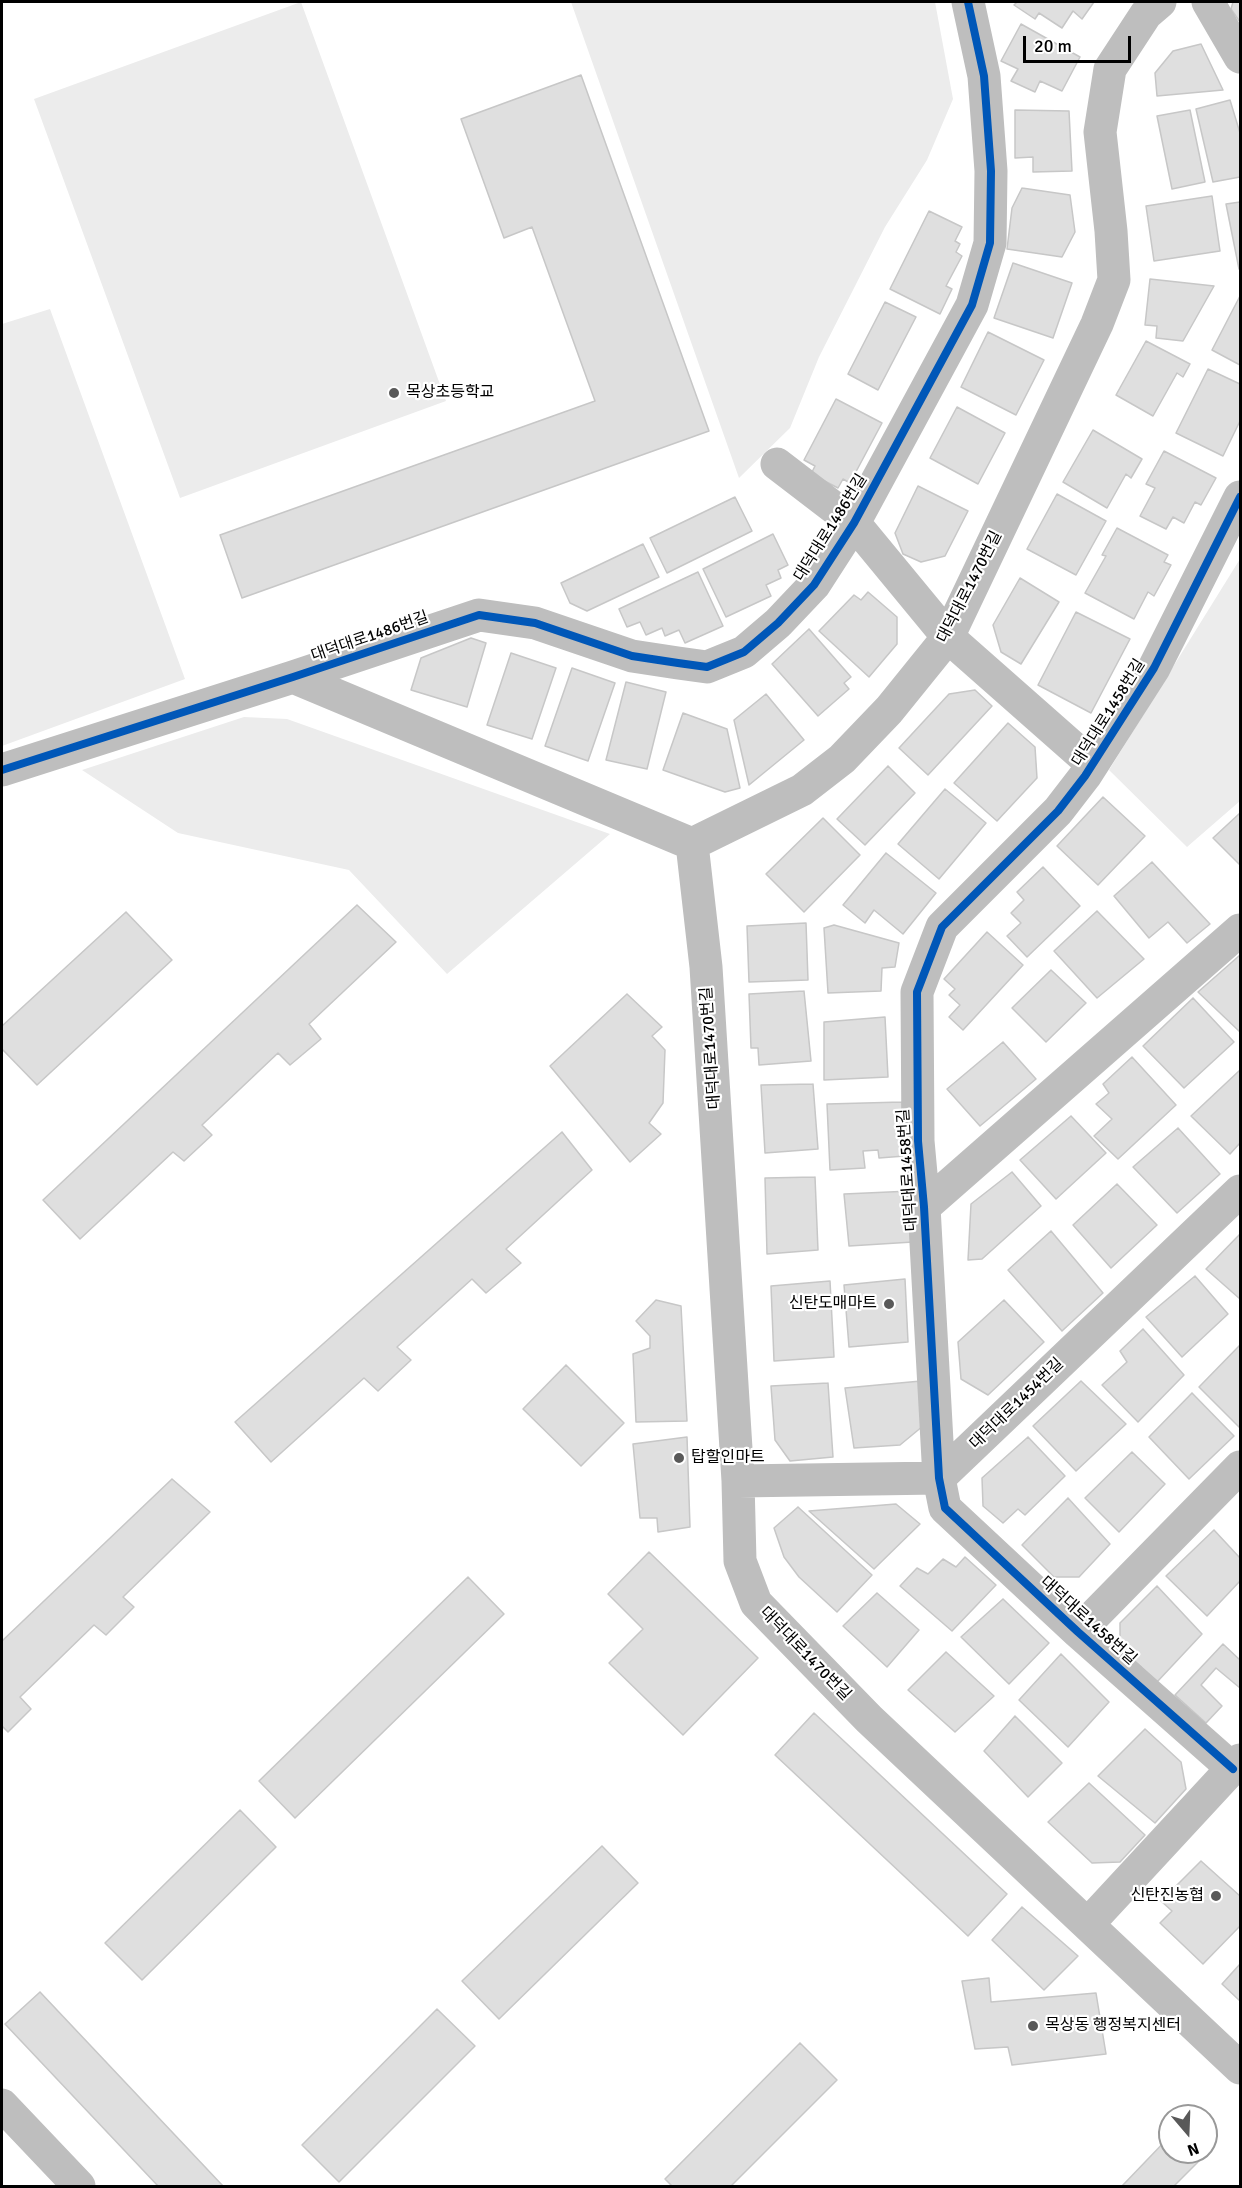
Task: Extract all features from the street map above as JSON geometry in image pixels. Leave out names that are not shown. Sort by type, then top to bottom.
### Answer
[{"type":"street","name":"대덕대로1486번길","points":[[2,770],[479,615],[535,623],[632,656],[707,667],[744,652],[778,623],[814,585],[854,523],[972,304],[990,243],[991,171],[984,76],[968,2]]},
{"type":"street","name":"대덕대로1470번길","points":[[1160,2],[1146,14],[1110,69],[1100,132],[1114,280],[1097,324],[948,637],[889,710],[842,759],[802,790],[692,844],[706,966],[738,1481],[740,1561],[756,1603],[869,1719],[1240,2068]]},
{"type":"street","points":[[1208,2],[1240,57]]},
{"type":"street","points":[[777,465],[854,523],[948,637],[1092,764]]},
{"type":"street","name":"대덕대로1458번길","points":[[1237,1764],[1078,1632],[945,1508],[939,1478],[924,1207],[918,1141],[916,992],[942,927],[1058,811],[1092,764],[1154,668],[1240,497]]},
{"type":"street","points":[[293,677],[692,844]]},
{"type":"street","points":[[924,1207],[1240,930]]},
{"type":"street","name":"대덕대로1454번길","points":[[939,1478],[1240,1191]]},
{"type":"street","points":[[1078,1632],[1240,1467]]},
{"type":"street","points":[[738,1481],[939,1478]]},
{"type":"street","points":[[1088,1924],[1237,1764]]},
{"type":"street","points":[[2,2105],[79,2187]]},
{"type":"shaded area","points":[[301,2],[446,401],[180,498],[34,99]]},
{"type":"shaded area","points":[[571,2],[935,2],[953,99],[927,160],[885,227],[819,357],[790,428],[739,478]]},
{"type":"shaded area","points":[[50,309],[185,679],[2,746],[2,324]]},
{"type":"shaded area","points":[[1240,559],[1240,801],[1187,847],[1109,770]]},
{"type":"shaded area","points":[[244,717],[287,719],[610,834],[447,974],[349,870],[178,833],[82,770]]},
{"type":"building","points":[[1017,2],[1094,2],[1082,19],[1073,11],[1062,28],[1039,13],[1035,19],[1014,5]]},
{"type":"building","points":[[1233,2],[1240,2],[1240,22],[1231,9]]},
{"type":"building","points":[[1021,24],[1080,57],[1062,91],[1040,81],[1035,92],[1011,81],[1018,69],[1001,61]]},
{"type":"building","points":[[1201,44],[1223,90],[1157,96],[1155,73],[1173,51]]},
{"type":"building","points":[[581,75],[709,431],[242,598],[220,535],[595,401],[532,227],[504,238],[461,119]]},
{"type":"building","points":[[1230,100],[1240,133],[1240,177],[1213,182],[1196,109]]},
{"type":"building","points":[[1015,110],[1069,111],[1072,171],[1033,172],[1033,157],[1015,158]]},
{"type":"building","points":[[1190,110],[1205,182],[1172,189],[1157,116]]},
{"type":"building","points":[[1022,188],[1070,195],[1075,232],[1062,257],[1007,249],[1012,208]]},
{"type":"building","points":[[1212,196],[1220,251],[1154,261],[1146,206]]},
{"type":"building","points":[[1240,202],[1240,268],[1239,269],[1226,204]]},
{"type":"building","points":[[929,211],[962,227],[955,241],[960,244],[956,252],[962,256],[946,286],[952,289],[940,314],[890,289]]},
{"type":"building","points":[[1013,263],[1072,283],[1053,338],[994,318]]},
{"type":"building","points":[[1150,279],[1214,286],[1183,341],[1156,338],[1157,326],[1145,325]]},
{"type":"building","points":[[1240,296],[1240,365],[1212,350]]},
{"type":"building","points":[[885,302],[916,317],[878,390],[848,374]]},
{"type":"building","points":[[988,332],[1044,360],[1016,415],[961,387]]},
{"type":"building","points":[[1146,341],[1190,364],[1183,377],[1177,373],[1153,416],[1116,395]]},
{"type":"building","points":[[1208,369],[1240,384],[1240,421],[1223,456],[1176,433]]},
{"type":"building","points":[[836,399],[882,423],[850,483],[843,479],[838,488],[811,474],[815,466],[804,460]]},
{"type":"building","points":[[957,407],[1005,433],[978,484],[930,458]]},
{"type":"building","points":[[1093,430],[1142,459],[1131,478],[1126,474],[1107,508],[1063,482]]},
{"type":"building","points":[[1164,451],[1216,478],[1201,505],[1195,502],[1184,523],[1173,517],[1166,529],[1140,516],[1155,488],[1146,484]]},
{"type":"building","points":[[918,486],[968,511],[945,556],[921,562],[903,554],[895,533]]},
{"type":"building","points":[[1057,494],[1106,521],[1076,575],[1027,549]]},
{"type":"building","points":[[735,497],[752,531],[667,573],[650,538]]},
{"type":"building","points":[[1117,528],[1168,555],[1164,562],[1171,565],[1154,596],[1148,592],[1134,619],[1085,593],[1106,556],[1102,555]]},
{"type":"building","points":[[773,534],[788,565],[778,570],[781,578],[766,585],[771,596],[726,617],[703,569]]},
{"type":"building","points":[[643,544],[659,577],[587,611],[570,603],[561,583]]},
{"type":"building","points":[[698,572],[723,626],[685,643],[679,630],[665,636],[662,628],[646,635],[640,622],[627,627],[619,609]]},
{"type":"building","points":[[1020,578],[1059,602],[1021,664],[1001,652],[993,625]]},
{"type":"building","points":[[868,592],[897,617],[897,644],[869,677],[819,631],[854,595],[861,600]]},
{"type":"building","points":[[1076,612],[1130,639],[1091,713],[1038,685]]},
{"type":"building","points":[[809,629],[851,677],[844,683],[849,689],[818,716],[772,664]]},
{"type":"building","points":[[471,638],[486,643],[467,707],[411,690],[421,658]]},
{"type":"building","points":[[511,653],[556,668],[532,739],[487,725]]},
{"type":"building","points":[[572,668],[615,683],[588,761],[545,746]]},
{"type":"building","points":[[626,682],[666,692],[647,769],[606,760]]},
{"type":"building","points":[[975,690],[992,706],[928,775],[899,748],[949,694]]},
{"type":"building","points":[[766,694],[804,740],[749,785],[734,720]]},
{"type":"building","points":[[683,713],[727,729],[740,788],[725,792],[663,770]]},
{"type":"building","points":[[1008,723],[1035,747],[1037,778],[997,821],[954,783]]},
{"type":"building","points":[[888,766],[915,793],[865,845],[837,819]]},
{"type":"building","points":[[945,789],[986,823],[939,879],[898,844]]},
{"type":"building","points":[[1103,797],[1145,836],[1098,885],[1057,846]]},
{"type":"building","points":[[1240,813],[1240,865],[1213,838]]},
{"type":"building","points":[[823,818],[860,855],[804,912],[766,874]]},
{"type":"building","points":[[886,853],[936,893],[903,934],[874,910],[865,923],[843,905]]},
{"type":"building","points":[[1152,862],[1210,924],[1187,943],[1168,922],[1149,938],[1114,896]]},
{"type":"building","points":[[1043,867],[1080,906],[1027,957],[1007,936],[1021,923],[1011,913],[1024,900],[1017,892]]},
{"type":"building","points":[[357,905],[396,942],[309,1024],[321,1039],[290,1065],[278,1053],[202,1125],[212,1135],[184,1161],[173,1152],[80,1239],[43,1200]]},
{"type":"building","points":[[1097,911],[1144,959],[1097,998],[1054,951]]},
{"type":"building","points":[[126,912],[172,960],[37,1085],[2,1049],[2,1026]]},
{"type":"building","points":[[806,923],[808,980],[749,982],[747,926]]},
{"type":"building","points":[[834,925],[899,943],[895,967],[882,968],[881,991],[828,993],[824,928]]},
{"type":"building","points":[[987,932],[1023,965],[963,1030],[949,1017],[960,1005],[949,995],[955,989],[944,979]]},
{"type":"building","points":[[1240,955],[1240,1032],[1198,992]]},
{"type":"building","points":[[1051,970],[1086,1003],[1046,1042],[1012,1008]]},
{"type":"building","points":[[804,991],[811,1061],[759,1065],[758,1048],[751,1048],[749,994]]},
{"type":"building","points":[[627,994],[662,1027],[652,1036],[665,1050],[663,1103],[649,1123],[661,1134],[630,1162],[550,1066]]},
{"type":"building","points":[[1193,998],[1234,1042],[1184,1088],[1143,1046]]},
{"type":"building","points":[[885,1017],[888,1077],[824,1080],[824,1022]]},
{"type":"building","points":[[1003,1042],[1036,1079],[980,1126],[947,1089]]},
{"type":"building","points":[[1132,1057],[1176,1105],[1118,1159],[1094,1136],[1112,1119],[1096,1104],[1109,1093],[1103,1084]]},
{"type":"building","points":[[1240,1070],[1240,1143],[1230,1154],[1191,1116]]},
{"type":"building","points":[[813,1084],[818,1149],[765,1153],[761,1085]]},
{"type":"building","points":[[902,1102],[905,1156],[879,1158],[878,1150],[863,1151],[865,1168],[830,1170],[827,1104]]},
{"type":"building","points":[[1071,1116],[1106,1153],[1056,1199],[1020,1160]]},
{"type":"building","points":[[1178,1128],[1220,1174],[1177,1213],[1133,1167]]},
{"type":"building","points":[[562,1132],[592,1170],[506,1249],[521,1263],[486,1293],[472,1279],[397,1347],[411,1360],[378,1391],[364,1378],[271,1462],[235,1422]]},
{"type":"building","points":[[1012,1172],[1041,1206],[982,1259],[968,1260],[971,1204]]},
{"type":"building","points":[[815,1177],[818,1250],[767,1254],[765,1178]]},
{"type":"building","points":[[1117,1184],[1157,1225],[1111,1268],[1073,1225]]},
{"type":"building","points":[[911,1191],[913,1242],[849,1246],[844,1194]]},
{"type":"building","points":[[1051,1231],[1103,1293],[1062,1331],[1008,1270]]},
{"type":"building","points":[[1240,1234],[1240,1299],[1206,1269]]},
{"type":"building","points":[[1195,1276],[1228,1314],[1182,1357],[1146,1317]]},
{"type":"building","points":[[905,1279],[908,1342],[849,1347],[844,1285]]},
{"type":"building","points":[[830,1281],[834,1357],[774,1361],[771,1286]]},
{"type":"building","points":[[656,1300],[681,1306],[687,1421],[636,1422],[633,1354],[650,1348],[650,1336],[636,1321]]},
{"type":"building","points":[[1004,1300],[1044,1342],[988,1395],[961,1379],[958,1342]]},
{"type":"building","points":[[1143,1329],[1184,1375],[1138,1422],[1102,1385],[1127,1362],[1120,1351]]},
{"type":"building","points":[[1240,1345],[1240,1428],[1199,1387]]},
{"type":"building","points":[[566,1365],[624,1423],[581,1466],[523,1409]]},
{"type":"building","points":[[921,1381],[923,1426],[900,1445],[854,1448],[845,1388]]},
{"type":"building","points":[[1081,1381],[1126,1424],[1076,1471],[1033,1426]]},
{"type":"building","points":[[828,1383],[833,1457],[790,1461],[775,1440],[771,1386]]},
{"type":"building","points":[[1192,1393],[1234,1436],[1189,1479],[1149,1437]]},
{"type":"building","points":[[687,1437],[690,1527],[658,1532],[657,1518],[640,1518],[633,1444]]},
{"type":"building","points":[[1028,1437],[1065,1476],[1025,1515],[1018,1509],[1003,1523],[983,1506],[982,1478]]},
{"type":"building","points":[[1132,1452],[1165,1484],[1119,1532],[1085,1498]]},
{"type":"building","points":[[172,1479],[210,1512],[123,1597],[134,1607],[106,1635],[94,1625],[20,1697],[31,1709],[8,1732],[2,1726],[2,1641]]},
{"type":"building","points":[[1068,1498],[1110,1544],[1079,1577],[1054,1577],[1022,1545]]},
{"type":"building","points":[[896,1504],[920,1524],[874,1569],[809,1511]]},
{"type":"building","points":[[798,1507],[872,1575],[837,1612],[799,1577],[784,1557],[774,1528]]},
{"type":"building","points":[[1214,1530],[1240,1558],[1240,1581],[1207,1616],[1166,1576]]},
{"type":"building","points":[[649,1552],[758,1658],[683,1735],[609,1663],[643,1629],[608,1594]]},
{"type":"building","points":[[965,1557],[996,1585],[952,1631],[900,1586],[917,1568],[928,1574],[943,1559],[956,1567]]},
{"type":"building","points":[[468,1577],[504,1614],[295,1818],[259,1781]]},
{"type":"building","points":[[1157,1586],[1202,1634],[1157,1682],[1120,1647],[1120,1623]]},
{"type":"building","points":[[877,1593],[919,1630],[887,1667],[843,1626]]},
{"type":"building","points":[[1003,1599],[1049,1643],[1009,1684],[961,1637]]},
{"type":"building","points":[[1223,1644],[1240,1660],[1240,1688],[1216,1668],[1201,1685],[1222,1706],[1206,1723],[1175,1695]]},
{"type":"building","points":[[946,1652],[994,1696],[955,1732],[908,1690]]},
{"type":"building","points":[[1061,1654],[1109,1702],[1068,1747],[1019,1700]]},
{"type":"building","points":[[814,1713],[1007,1894],[968,1936],[775,1755]]},
{"type":"building","points":[[1015,1716],[1062,1763],[1028,1797],[984,1751]]},
{"type":"building","points":[[1145,1729],[1181,1762],[1186,1789],[1155,1823],[1098,1776]]},
{"type":"building","points":[[1089,1783],[1145,1835],[1120,1862],[1092,1863],[1048,1822]]},
{"type":"building","points":[[240,1810],[276,1847],[142,1980],[105,1943]]},
{"type":"building","points":[[602,1846],[638,1883],[499,2019],[462,1981]]},
{"type":"building","points":[[1201,1861],[1240,1896],[1240,1926],[1203,1964],[1160,1923],[1172,1911],[1161,1901]]},
{"type":"building","points":[[1022,1907],[1078,1956],[1044,1990],[992,1940]]},
{"type":"building","points":[[1240,1964],[1240,2001],[1222,1984]]},
{"type":"building","points":[[989,1978],[991,2002],[1096,1993],[1106,2054],[1012,2065],[1008,2047],[975,2049],[962,1981]]},
{"type":"building","points":[[40,1992],[223,2186],[158,2186],[5,2024]]},
{"type":"building","points":[[437,2009],[475,2046],[339,2182],[302,2145]]},
{"type":"building","points":[[800,2043],[837,2080],[731,2186],[672,2186],[665,2179]]},
{"type":"building","points":[[1158,2148],[1158,2164],[1196,2164],[1174,2186],[1122,2186]]},
{"type":"cycle path","points":[[2,770],[479,615],[535,623],[632,656],[678,663],[707,667],[744,652],[778,623],[814,585],[854,523],[972,305],[990,243],[991,171],[984,76],[968,2]]},
{"type":"cycle path","points":[[1233,1769],[1078,1632],[945,1508],[939,1478],[924,1207],[918,1141],[917,992],[942,927],[1058,811],[1085,776],[1154,668],[1240,497]]},
{"type":"place","name":"목상초등학교","points":[[394,393]]},
{"type":"place","name":"신탄도매마트","points":[[889,1304]]},
{"type":"place","name":"탑할인마트","points":[[679,1458]]},
{"type":"place","name":"신탄진농협","points":[[1216,1896]]},
{"type":"place","name":"목상동 행정복지센터","points":[[1033,2026]]}]
